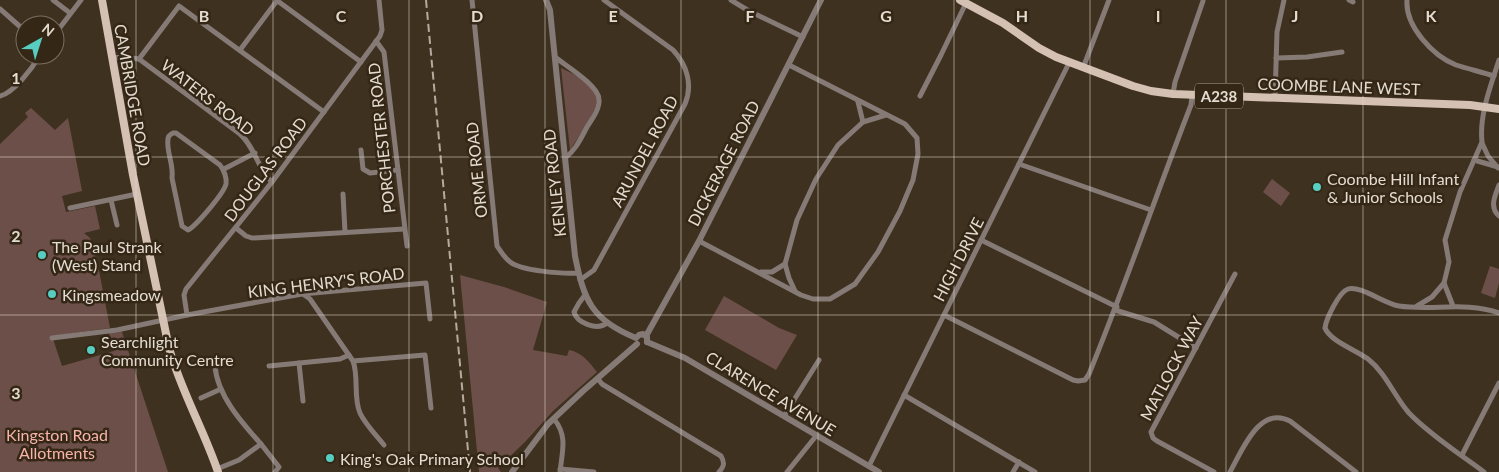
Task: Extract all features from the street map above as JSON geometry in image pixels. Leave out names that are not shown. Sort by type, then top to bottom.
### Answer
[{"type":"main road","name":"CAMBRIDGE ROAD","points":[[102,0],[163,319],[175,367],[206,438],[217,470]]},
{"type":"main road","name":"COOMBE LANE WEST","points":[[967,2],[1040,48],[1069,63],[1151,91],[1192,95],[1451,104],[1499,110]]},
{"type":"street","points":[[53,0],[70,13]]},
{"type":"street","points":[[65,20],[81,0]]},
{"type":"street","name":"PORCHESTER ROAD","points":[[379,0],[382,30],[376,41],[384,52],[407,246]]},
{"type":"street","name":"ORME ROAD","points":[[472,0],[497,246],[509,262],[562,275],[579,277]]},
{"type":"street","name":"KENLEY ROAD","points":[[546,0],[550,10],[575,256],[579,277],[586,296],[595,312],[607,324],[637,341]]},
{"type":"street","name":"ARUNDEL ROAD","points":[[579,277],[594,270],[685,104],[689,90],[686,70],[679,56],[604,0]]},
{"type":"street","points":[[731,0],[749,11],[803,36]]},
{"type":"street","name":"DICKERAGE ROAD","points":[[646,339],[699,241],[821,0]]},
{"type":"street","points":[[1082,68],[1109,0]]},
{"type":"street","points":[[1173,94],[1175,82],[1203,0],[1208,0]]},
{"type":"street","points":[[1275,98],[1277,32],[1284,0]]},
{"type":"street","points":[[1407,0],[1409,18],[1421,37],[1438,54],[1455,64],[1494,76]]},
{"type":"street","points":[[240,50],[276,2],[279,2],[361,62]]},
{"type":"street","points":[[920,96],[967,2]]},
{"type":"street","points":[[139,59],[179,6],[324,112]]},
{"type":"street","points":[[0,9],[15,22]]},
{"type":"street","name":"DOUGLAS ROAD","points":[[186,315],[184,295],[186,289],[272,182],[376,41]]},
{"type":"street","points":[[1276,58],[1307,58],[1342,52]]},
{"type":"street","name":"WATERS ROAD","points":[[112,58],[139,59],[240,134],[247,140],[263,172],[272,182]]},
{"type":"street","points":[[555,58],[594,87],[599,97],[598,106],[593,117],[573,152],[565,158]]},
{"type":"street","points":[[1499,60],[1486,107],[1481,136],[1488,156],[1499,168]]},
{"type":"street","name":"HIGH DRIVE","points":[[869,466],[1069,63]]},
{"type":"street","points":[[0,96],[12,89],[32,65]]},
{"type":"street","points":[[699,241],[813,299],[830,299],[855,284],[878,252],[900,212],[912,180],[918,154],[917,138],[905,124],[858,102],[789,65]]},
{"type":"street","points":[[944,315],[1078,381],[1085,380],[1116,308],[1191,105],[1192,95]]},
{"type":"street","points":[[858,102],[863,122]]},
{"type":"street","points":[[796,291],[789,278],[785,264],[797,220],[816,179],[838,145],[863,122],[886,115]]},
{"type":"street","points":[[176,133],[224,169],[226,184],[220,194],[196,224],[186,230],[180,220],[172,178],[173,170],[168,140],[170,134],[176,133]]},
{"type":"street","points":[[1452,306],[1444,288],[1449,262],[1445,240],[1460,192],[1482,142]]},
{"type":"street","points":[[361,150],[363,169],[366,171],[370,173],[398,170]]},
{"type":"street","points":[[224,169],[255,153]]},
{"type":"street","points":[[1474,160],[1499,168]]},
{"type":"street","points":[[1019,164],[1151,210]]},
{"type":"street","points":[[1499,184],[1494,201],[1494,210],[1499,216]]},
{"type":"street","points":[[70,208],[138,194]]},
{"type":"street","points":[[343,194],[345,232]]},
{"type":"street","points":[[112,200],[117,225]]},
{"type":"street","points":[[236,228],[252,238],[404,229]]},
{"type":"street","points":[[981,240],[1116,308],[1154,322],[1196,348]]},
{"type":"street","points":[[758,272],[772,272],[785,264]]},
{"type":"street","name":"MATLOCK WAY","points":[[1214,472],[1157,441],[1151,435],[1235,274]]},
{"type":"street","name":"KING HENRY'S ROAD","points":[[52,338],[116,330],[163,319],[302,294],[426,282],[430,319]]},
{"type":"street","points":[[1414,307],[1432,298],[1444,283]]},
{"type":"street","points":[[1484,472],[1410,414],[1398,400],[1374,364],[1327,333],[1326,322],[1344,291],[1353,288],[1392,305],[1414,307],[1452,306],[1499,313]]},
{"type":"street","points":[[302,294],[310,299],[350,355],[356,368],[360,413],[384,445]]},
{"type":"street","points":[[586,296],[574,312],[576,317],[582,322],[598,326],[607,324]]},
{"type":"street","points":[[512,472],[545,428],[570,402],[598,379],[637,341],[641,334],[646,339]]},
{"type":"street","name":"CLARENCE AVENUE","points":[[646,339],[679,354],[879,472]]},
{"type":"street","points":[[269,366],[340,359],[350,355]]},
{"type":"street","points":[[353,361],[425,355],[431,408]]},
{"type":"street","points":[[228,360],[215,366],[221,389],[229,404],[279,467],[275,472]]},
{"type":"street","points":[[784,416],[819,360]]},
{"type":"street","points":[[299,363],[303,401]]},
{"type":"street","points":[[598,379],[602,384],[721,456],[724,466],[719,472]]},
{"type":"street","points":[[1462,455],[1499,383]]},
{"type":"street","points":[[200,398],[221,389]]},
{"type":"street","points":[[904,395],[1036,472]]},
{"type":"street","points":[[1230,472],[1257,427],[1268,419],[1277,418],[1284,418],[1290,422],[1356,472]]},
{"type":"street","points":[[554,419],[562,429],[563,435],[560,471],[594,472]]},
{"type":"street","points":[[787,472],[816,436]]},
{"type":"street","points":[[217,470],[239,460],[260,444]]},
{"type":"street","points":[[1013,472],[1019,462]]},
{"type":"green space","points":[[561,68],[588,83],[597,97],[597,103],[591,117],[570,150]]},
{"type":"green space","name":"Kingston Road Allotments","points":[[31,108],[55,130],[68,118],[82,191],[62,196],[66,212],[95,206],[100,229],[84,233],[90,238],[97,260],[110,328],[52,336],[62,366],[114,351],[109,333],[122,332],[168,472],[0,472],[0,144],[28,117],[25,113]]},
{"type":"green space","points":[[1272,179],[1290,193],[1281,206],[1263,192]]},
{"type":"green space","points":[[1490,266],[1499,269],[1499,283],[1495,298],[1481,293]]},
{"type":"green space","points":[[460,275],[504,287],[547,302],[533,350],[567,356],[569,350],[574,351],[585,358],[597,372],[553,411],[498,468],[501,472],[479,472]]},
{"type":"green space","points":[[724,296],[779,328],[797,335],[776,370],[705,330]]},
{"type":"railway","points":[[426,0],[470,472]]},
{"type":"place","name":"Coombe Hill Infant & Junior Schools","points":[[1317,187]]},
{"type":"place","name":"The Paul Strank (West) Stand","points":[[42,255]]},
{"type":"place","name":"Kingsmeadow","points":[[52,294]]},
{"type":"place","name":"Searchlight Community Centre","points":[[91,350]]},
{"type":"place","name":"King's Oak Primary School","points":[[330,458]]}]
